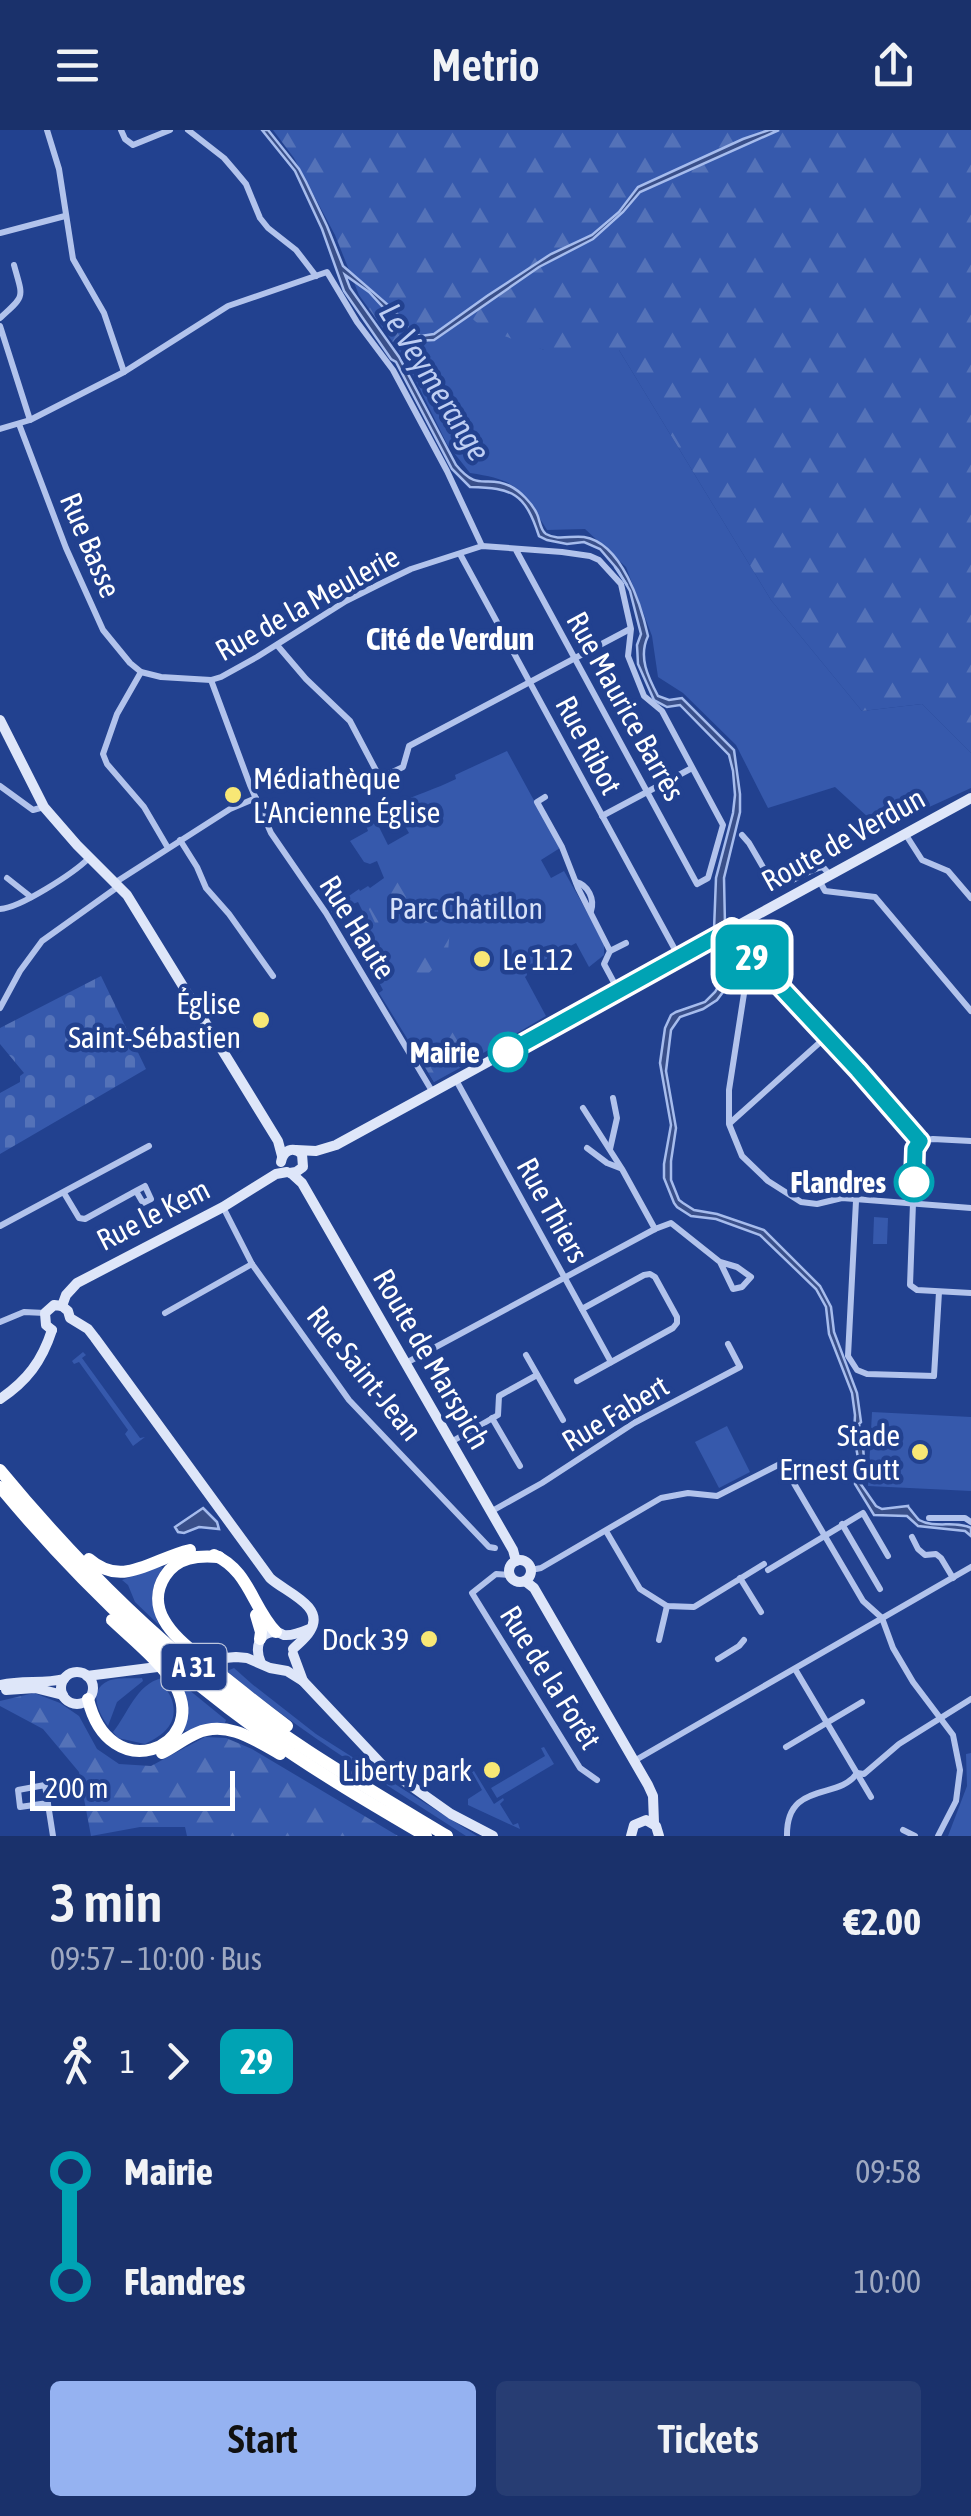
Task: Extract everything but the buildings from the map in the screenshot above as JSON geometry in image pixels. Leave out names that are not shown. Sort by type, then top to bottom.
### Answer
[{"type":"highway","name":"A 31","points":[[0,1470],[58,1538],[205,1676],[293,1742],[447,1836]]},
{"type":"highway","name":"A 31","points":[[0,1486],[58,1554],[124,1620],[198,1684],[317,1770],[426,1836]]},
{"type":"highway","points":[[58,1538],[106,1572],[120,1574],[187,1550],[204,1550],[238,1571],[267,1622],[280,1634]]},
{"type":"highway","points":[[58,1554],[63,1568],[175,1686],[182,1704],[181,1721],[177,1731],[155,1748],[130,1752],[110,1740],[92,1712],[86,1691]]},
{"type":"highway","points":[[219,1557],[187,1558],[172,1566],[158,1593],[164,1621],[187,1646],[346,1776]]},
{"type":"highway","points":[[247,1584],[260,1625],[259,1641]]},
{"type":"highway","points":[[86,1691],[100,1740],[130,1759],[149,1758],[202,1730],[224,1728],[262,1744],[306,1770],[317,1770]]},
{"type":"main road","points":[[0,720],[44,807],[118,884],[290,1163]]},
{"type":"main road","name":"Route de Verdun","points":[[290,1163],[336,1145],[971,798]]},
{"type":"main road","name":"Route de Marspich","points":[[290,1163],[516,1561]]},
{"type":"main road","name":"Rue le Kem","points":[[62,1306],[77,1283],[223,1207],[290,1163]]},
{"type":"main road","points":[[73,1323],[60,1331],[52,1330],[46,1325],[44,1313],[54,1305],[62,1306],[73,1323],[88,1329],[270,1578],[310,1607],[314,1614],[312,1628],[286,1665],[278,1669]]},
{"type":"main road","points":[[0,1399],[35,1367],[52,1330]]},
{"type":"main road","points":[[525,1582],[532,1570],[524,1561],[516,1561],[510,1575],[514,1581],[534,1588],[653,1796],[656,1827],[634,1825],[631,1836]]},
{"type":"main road","points":[[236,1656],[267,1634],[298,1634],[312,1628]]},
{"type":"main road","points":[[280,1634],[291,1641],[302,1681]]},
{"type":"main road","points":[[259,1641],[262,1664]]},
{"type":"main road","points":[[64,1679],[62,1687],[67,1700],[116,1672],[216,1658],[236,1656],[292,1674],[382,1766],[451,1814],[492,1836]]},
{"type":"main road","points":[[0,1688],[28,1680],[52,1682],[76,1672],[86,1691]]},
{"type":"main road","points":[[0,1688],[35,1688],[64,1695]]},
{"type":"street","points":[[48,130],[73,258],[104,314],[124,372]]},
{"type":"street","points":[[121,130],[133,144],[170,130]]},
{"type":"street","points":[[188,130],[224,158],[246,184],[260,218],[296,250],[316,276]]},
{"type":"street","points":[[0,233],[65,216]]},
{"type":"street","points":[[0,318],[20,300],[22,293],[14,265]]},
{"type":"street","points":[[0,430],[30,420],[124,372],[228,306],[327,272],[357,322],[393,370],[482,546],[576,554],[600,560],[621,584],[630,629],[628,656],[644,696],[662,711],[692,768],[602,816]]},
{"type":"street","points":[[0,326],[30,420]]},
{"type":"street","name":"Rue Basse","points":[[19,424],[66,548],[103,630],[141,672]]},
{"type":"street","name":"Rue de la Meulerie","points":[[211,680],[249,662],[346,601],[384,582],[482,546]]},
{"type":"street","name":"Rue Maurice Barrès","points":[[516,550],[697,884],[708,878],[723,825],[692,768]]},
{"type":"street","name":"Rue Ribot","points":[[460,554],[679,957]]},
{"type":"street","points":[[339,775],[360,788],[380,778],[403,766],[409,746],[630,629]]},
{"type":"street","points":[[276,645],[350,721],[380,778]]},
{"type":"street","points":[[168,848],[144,807],[103,754],[118,714],[141,672],[211,680]]},
{"type":"street","name":"Rue Haute","points":[[211,680],[271,833],[326,914],[433,1093]]},
{"type":"street","points":[[0,786],[33,810],[44,807]]},
{"type":"street","points":[[544,797],[536,802],[562,847],[610,951]]},
{"type":"street","points":[[0,1008],[42,941],[168,848],[230,809],[256,798]]},
{"type":"street","points":[[742,834],[774,886],[823,867],[825,891],[875,897],[971,1011]]},
{"type":"street","points":[[905,834],[922,860],[948,871],[971,898]]},
{"type":"street","points":[[180,840],[206,888],[273,976]]},
{"type":"street","points":[[0,909],[31,897],[77,870],[90,857]]},
{"type":"street","points":[[6,878],[31,897]]},
{"type":"street","points":[[732,928],[750,954],[920,1141]]},
{"type":"street","points":[[618,990],[604,964],[610,951],[626,942]]},
{"type":"street","points":[[750,954],[729,1090],[729,1124],[742,1156],[768,1181],[800,1202],[817,1204],[842,1198],[971,1208]]},
{"type":"street","points":[[209,1030],[222,1023]]},
{"type":"street","points":[[729,1124],[827,1036]]},
{"type":"street","name":"Rue Thiers","points":[[456,1080],[611,1362]]},
{"type":"street","points":[[610,1151],[617,1118],[613,1098]]},
{"type":"street","points":[[583,1108],[655,1228]]},
{"type":"street","points":[[971,1141],[933,1139],[920,1141],[915,1149],[910,1285],[917,1290],[971,1293]]},
{"type":"street","points":[[0,1226],[149,1146]]},
{"type":"street","points":[[587,1148],[607,1163],[622,1168]]},
{"type":"street","points":[[64,1193],[75,1214],[84,1218],[136,1191]]},
{"type":"street","points":[[856,1200],[848,1356],[857,1370],[867,1374],[934,1376],[939,1292]]},
{"type":"street","name":"Rue Saint-Jean","points":[[223,1207],[252,1264],[349,1400],[489,1548],[495,1548]]},
{"type":"street","points":[[406,1363],[655,1228],[671,1223],[720,1262],[751,1277],[742,1287],[733,1289],[720,1262]]},
{"type":"street","points":[[165,1313],[252,1264]]},
{"type":"street","points":[[577,1381],[677,1323],[650,1274],[582,1309]]},
{"type":"street","points":[[0,1322],[24,1312],[44,1313]]},
{"type":"street","name":"Rue Fabert","points":[[491,1512],[634,1423],[740,1367],[728,1344]]},
{"type":"street","points":[[526,1354],[563,1420]]},
{"type":"street","points":[[451,1442],[498,1415],[499,1396],[537,1375]]},
{"type":"street","points":[[492,1418],[520,1466]]},
{"type":"street","points":[[532,1570],[661,1498],[688,1493],[717,1496],[782,1463],[863,1601],[882,1618],[893,1648],[913,1682],[953,1735],[960,1770],[956,1801],[938,1836]]},
{"type":"street","points":[[606,1531],[640,1588],[667,1606],[694,1607],[863,1512],[888,1556]]},
{"type":"street","points":[[929,1518],[965,1518],[971,1522]]},
{"type":"street","points":[[842,1524],[880,1589]]},
{"type":"street","points":[[912,1537],[924,1555],[936,1554],[941,1558],[953,1578]]},
{"type":"street","points":[[634,1762],[970,1571]]},
{"type":"street","name":"Rue de la Forêt","points":[[510,1575],[496,1574],[472,1593],[580,1768],[597,1780]]},
{"type":"street","points":[[740,1578],[761,1612]]},
{"type":"street","points":[[659,1640],[667,1606]]},
{"type":"street","points":[[718,1659],[744,1640]]},
{"type":"street","points":[[794,1669],[870,1797]]},
{"type":"street","points":[[856,1773],[864,1774],[899,1744],[971,1699]]},
{"type":"street","points":[[786,1747],[862,1702]]},
{"type":"street","points":[[787,1836],[788,1819],[794,1807],[812,1794],[852,1780],[856,1773]]},
{"type":"street","points":[[48,1803],[20,1808],[18,1790],[45,1785],[48,1803],[53,1836]]},
{"type":"street","points":[[903,1830],[915,1836]]},
{"type":"green space","points":[[273,130],[971,130],[971,753],[922,704],[862,711],[771,600],[619,350],[544,350],[484,329],[466,313],[405,359],[359,295],[335,235],[294,158]]},
{"type":"green space","points":[[466,313],[544,350],[619,350],[771,600],[862,711],[922,704],[971,753],[971,788],[881,829],[835,787],[768,808],[736,745],[683,693],[658,677],[652,636],[626,567],[585,529],[547,530],[518,489],[499,479],[470,473],[447,444],[405,359]]},
{"type":"green space","name":"Parc Châtillon","points":[[507,751],[560,848],[541,860],[551,878],[564,871],[604,942],[604,955],[589,967],[576,943],[526,970],[525,977],[546,1016],[434,1082],[379,993],[383,990],[371,967],[384,960],[358,902],[332,913],[330,909],[384,878],[377,861],[364,862],[350,841],[368,831],[364,820],[373,815],[388,845],[409,833],[393,806],[456,779],[455,775]]},
{"type":"green space","points":[[391,881],[427,887],[451,916],[448,952],[428,974],[388,969],[388,952],[424,955],[433,927],[392,911],[376,925],[366,903]]},
{"type":"green space","points":[[101,976],[146,1069],[0,1154],[0,1093],[20,1082],[24,1073],[0,1044],[0,1028]]},
{"type":"green space","points":[[451,1022],[465,1045],[476,1047],[482,1056],[434,1082],[422,1062],[438,1051]]},
{"type":"green space","points":[[874,1217],[888,1218],[887,1244],[873,1244]]},
{"type":"green space","points":[[83,1352],[86,1355],[82,1358],[140,1438],[145,1437],[133,1446],[125,1434],[128,1430],[79,1362],[72,1361]]},
{"type":"green space","name":"Stade Ernest Gutt","points":[[872,1412],[971,1417],[971,1491],[868,1486]]},
{"type":"green space","points":[[727,1426],[750,1472],[719,1488],[695,1442]]},
{"type":"green space","points":[[163,1568],[152,1596],[159,1625],[135,1602],[122,1580]]},
{"type":"green space","points":[[234,1668],[316,1734],[477,1836],[466,1836],[314,1737],[227,1671]]},
{"type":"green space","points":[[142,1678],[117,1702],[108,1726],[99,1709],[98,1690],[112,1680]]},
{"type":"green space","points":[[162,1678],[174,1708],[172,1722],[145,1744],[118,1738],[113,1732],[133,1700],[145,1686]]},
{"type":"green space","points":[[183,1685],[226,1720],[225,1723],[185,1731]]},
{"type":"green space","points":[[34,1693],[79,1716],[97,1749],[119,1764],[151,1766],[205,1737],[226,1738],[252,1749],[398,1836],[187,1836],[185,1827],[140,1827],[91,1836],[79,1772],[43,1729],[0,1706],[0,1701]]},
{"type":"green space","points":[[541,1748],[554,1764],[497,1798],[491,1788],[545,1756]]},
{"type":"green space","points":[[971,1753],[971,1836],[948,1836],[967,1786],[966,1754]]},
{"type":"green space","points":[[474,1771],[494,1804],[503,1798],[500,1804],[520,1829],[468,1805],[468,1799],[482,1790]]},
{"type":"shaded area","points":[[262,130],[268,130],[299,169],[343,266],[395,311],[412,333],[421,336],[434,334],[551,254],[592,235],[619,212],[638,187],[743,139],[779,130],[640,192],[593,239],[539,267],[434,340],[414,341],[369,292],[345,275],[399,357],[456,465],[477,481],[501,483],[518,491],[535,510],[546,534],[584,537],[609,551],[628,577],[640,608],[648,636],[646,667],[658,696],[669,700],[682,698],[734,750],[740,812],[724,878],[725,925],[714,930],[716,878],[735,795],[729,755],[680,705],[667,707],[654,700],[638,664],[641,634],[630,591],[600,549],[584,542],[567,544],[539,536],[528,510],[515,496],[497,489],[470,487],[452,469],[396,362],[344,291],[322,229],[295,171]]},
{"type":"shaded area","points":[[720,954],[728,963],[726,988],[703,1009],[680,1017],[671,1030],[666,1071],[676,1128],[671,1180],[679,1200],[694,1210],[764,1230],[820,1286],[831,1307],[834,1332],[857,1393],[864,1454],[860,1483],[876,1506],[908,1506],[919,1520],[965,1526],[971,1528],[971,1536],[965,1531],[918,1526],[907,1516],[874,1515],[855,1484],[858,1458],[852,1393],[829,1334],[826,1307],[816,1289],[760,1235],[716,1219],[691,1216],[674,1203],[664,1178],[671,1125],[660,1063],[665,1028],[671,1015],[705,1002],[715,992],[721,971]]},
{"type":"shaded area","points":[[203,1508],[219,1529],[199,1527],[178,1532],[175,1527]]},
{"type":"waterway","name":"Le Veymerange","points":[[615,567],[627,585]]},
{"type":"waterway","name":"Le Veymerange","points":[[722,941],[725,962]]},
{"type":"bus line","name":"29","points":[[508,1052],[732,928],[750,954],[920,1141],[915,1149],[914,1182]]},
{"type":"place","name":"Médiathèque L'Ancienne Église","points":[[233,795]]},
{"type":"place","name":"Le 112","points":[[482,959]]},
{"type":"place","name":"Église Saint-Sébastien","points":[[261,1020]]},
{"type":"place","name":"Mairie","points":[[508,1052]]},
{"type":"place","name":"Flandres","points":[[914,1182]]},
{"type":"place","name":"Stade Ernest Gutt","points":[[920,1452]]},
{"type":"place","name":"Dock 39","points":[[429,1639]]},
{"type":"place","name":"Liberty park","points":[[492,1770]]},
{"type":"district","name":"Cité de Verdun","points":[[450,638]]}]
